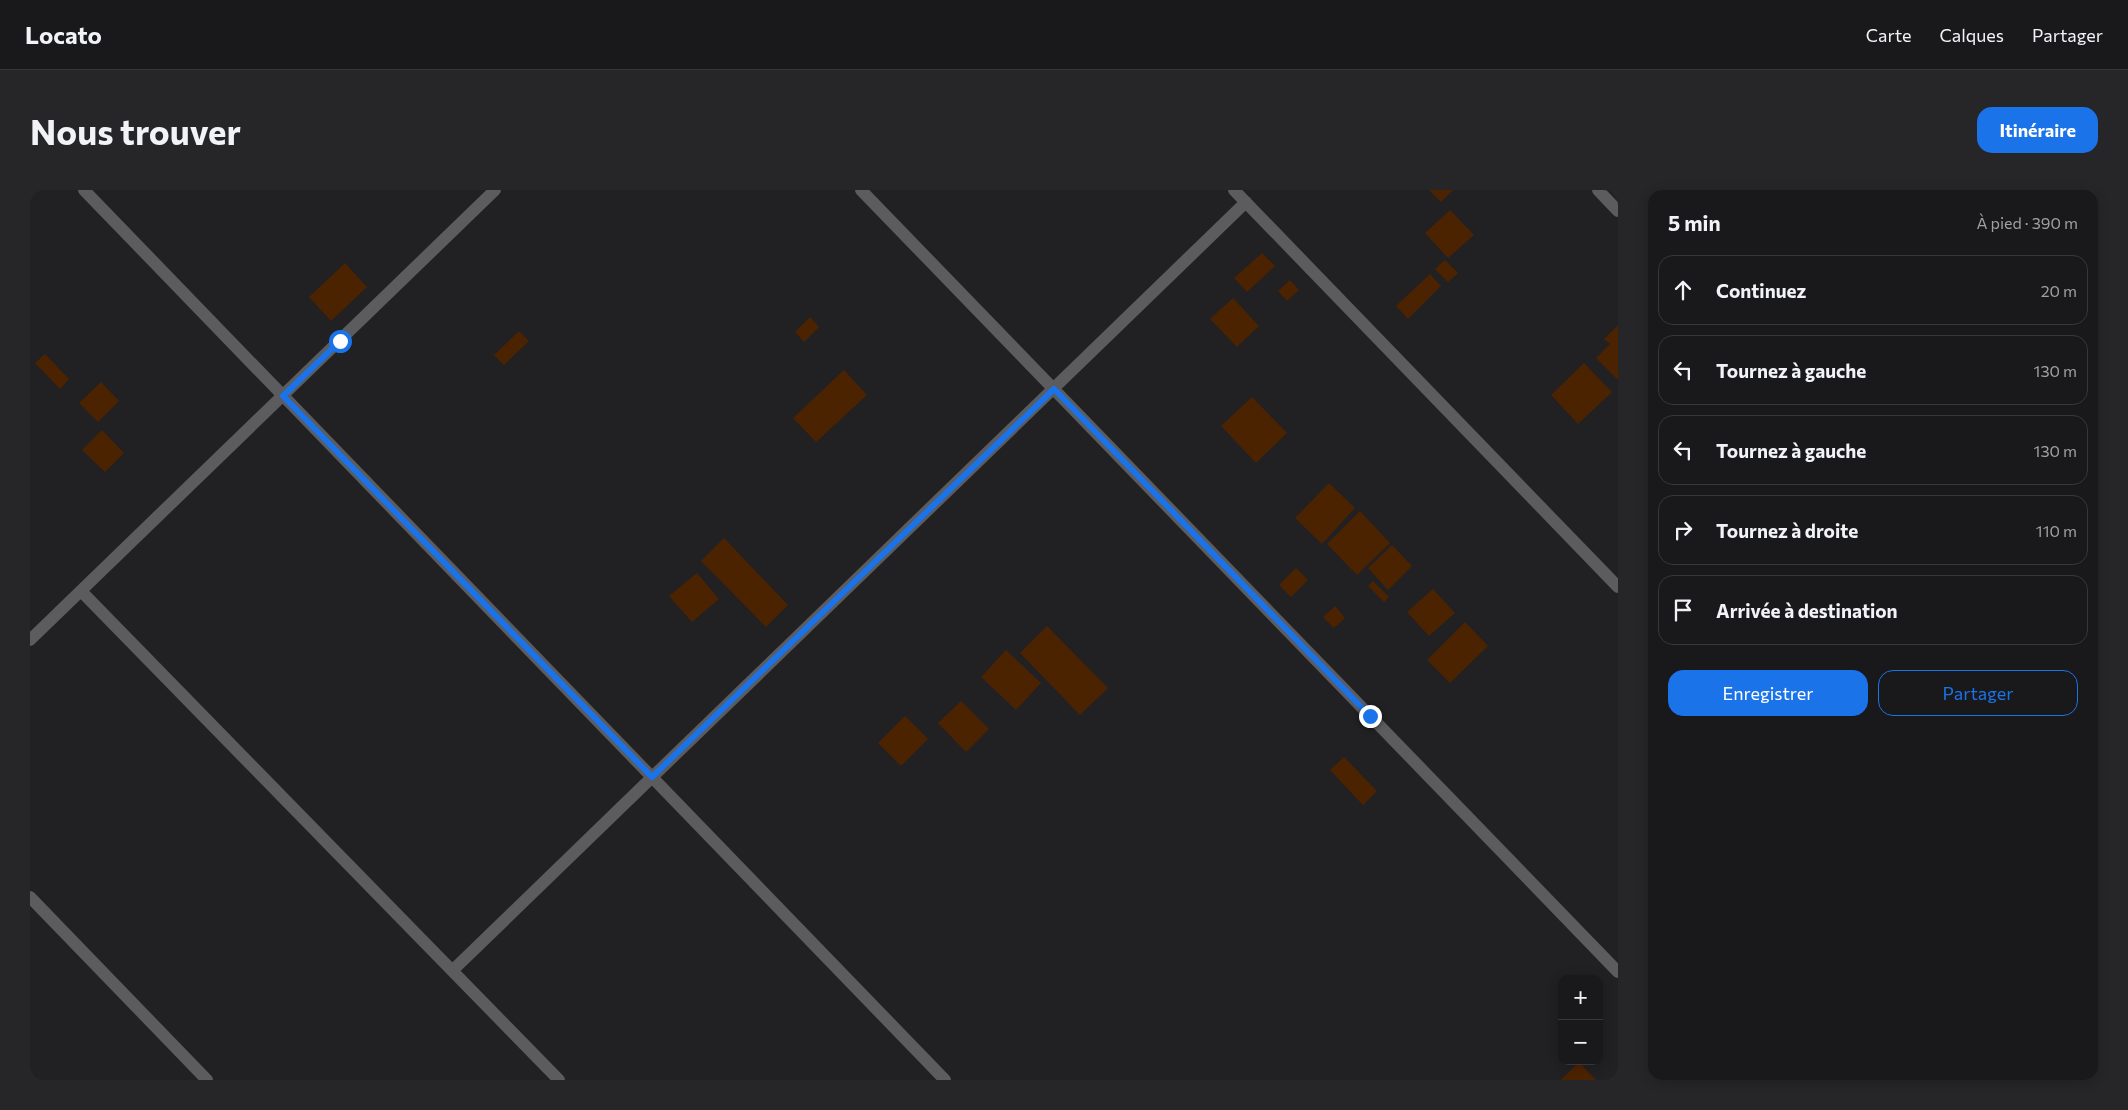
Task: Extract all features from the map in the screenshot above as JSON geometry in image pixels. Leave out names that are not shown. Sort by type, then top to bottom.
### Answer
[{"type":"street","points":[[84,190],[945,1080]]},
{"type":"street","points":[[30,640],[496,190]]},
{"type":"street","points":[[862,190],[1618,972]]},
{"type":"street","points":[[1234,190],[1618,587]]},
{"type":"street","points":[[1598,190],[1618,211]]},
{"type":"street","points":[[453,970],[1246,202]]},
{"type":"street","points":[[81,591],[559,1080]]},
{"type":"street","points":[[30,896],[208,1080]]},
{"type":"building","points":[[1429,190],[1453,190],[1441,202]]},
{"type":"building","points":[[1450,210],[1474,235],[1448,258],[1425,233]]},
{"type":"building","points":[[1262,253],[1275,266],[1247,292],[1234,278]]},
{"type":"building","points":[[1445,260],[1458,273],[1448,282],[1435,269]]},
{"type":"building","points":[[345,263],[367,287],[331,321],[309,297]]},
{"type":"building","points":[[1430,274],[1441,286],[1408,319],[1396,306]]},
{"type":"building","points":[[1290,280],[1299,290],[1287,301],[1278,291]]},
{"type":"building","points":[[1233,298],[1259,326],[1237,347],[1210,319]]},
{"type":"building","points":[[810,317],[819,327],[804,342],[795,332]]},
{"type":"building","points":[[1618,325],[1618,380],[1596,358],[1610,344],[1604,339]]},
{"type":"building","points":[[519,331],[529,341],[504,365],[494,355]]},
{"type":"building","points":[[45,354],[69,379],[60,389],[35,363]]},
{"type":"building","points":[[1584,363],[1612,392],[1578,424],[1551,395]]},
{"type":"building","points":[[844,370],[867,395],[816,442],[793,418]]},
{"type":"building","points":[[101,382],[119,401],[98,422],[79,403]]},
{"type":"building","points":[[1252,397],[1287,433],[1256,463],[1221,426]]},
{"type":"building","points":[[102,430],[124,453],[105,472],[82,450]]},
{"type":"building","points":[[1329,483],[1355,508],[1322,544],[1295,518]]},
{"type":"building","points":[[1360,511],[1390,543],[1357,575],[1327,544]]},
{"type":"building","points":[[724,538],[788,605],[766,627],[701,561]]},
{"type":"building","points":[[1392,545],[1412,566],[1388,590],[1368,568]]},
{"type":"building","points":[[1296,568],[1308,580],[1291,597],[1279,585]]},
{"type":"building","points":[[697,573],[719,599],[692,622],[669,596]]},
{"type":"building","points":[[1373,581],[1389,597],[1384,602],[1368,586]]},
{"type":"building","points":[[1433,589],[1455,613],[1429,636],[1407,612]]},
{"type":"building","points":[[1335,606],[1345,618],[1334,628],[1323,617]]},
{"type":"building","points":[[1465,622],[1488,646],[1450,683],[1427,660]]},
{"type":"building","points":[[1047,626],[1108,688],[1080,715],[1020,653]]},
{"type":"building","points":[[1006,650],[1041,683],[1016,710],[981,677]]},
{"type":"building","points":[[961,701],[989,729],[966,752],[938,723]]},
{"type":"building","points":[[905,716],[928,739],[901,766],[878,743]]},
{"type":"building","points":[[1344,757],[1377,791],[1363,805],[1330,770]]},
{"type":"building","points":[[1576,1065],[1582,1065],[1596,1080],[1561,1080]]},
{"type":"route","points":[[340,341],[283,396],[652,777],[1054,389],[1370,716]]}]
